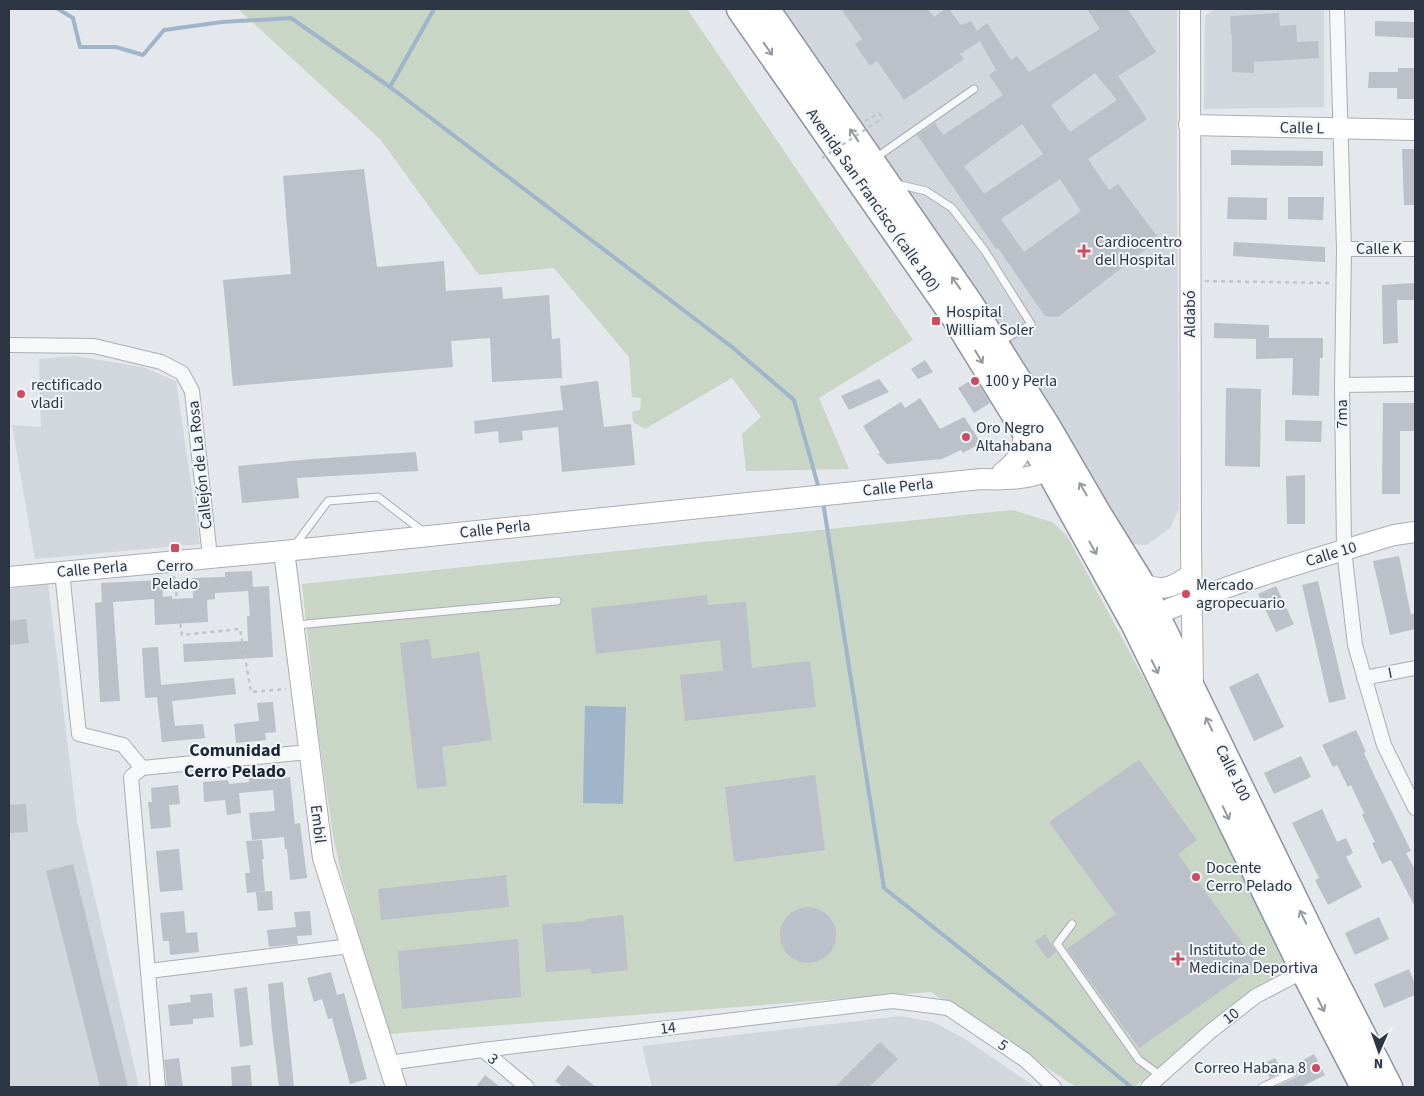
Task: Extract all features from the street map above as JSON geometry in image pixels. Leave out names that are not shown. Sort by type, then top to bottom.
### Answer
[{"type":"highway","name":"Avenida San Francisco (calle 100)","points":[[740,9],[954,316],[1024,432],[1059,467]]},
{"type":"highway","name":"Avenida San Francisco (calle 100)","points":[[766,9],[996,344],[1059,467]]},
{"type":"highway","name":"Calle 100","points":[[1059,467],[1069,505],[1193,692],[1314,966],[1364,1087]]},
{"type":"highway","name":"Calle 100","points":[[1059,467],[1139,580],[1145,618],[1314,966],[1389,1087]]},
{"type":"main road","name":"Aldabó","points":[[1190,9],[1189,568],[1193,692]]},
{"type":"main road","name":"Calle L","points":[[1189,125],[1415,130]]},
{"type":"main road","points":[[1024,432],[1020,455],[1002,476],[1052,494],[1069,505]]},
{"type":"main road","name":"Calle Perla","points":[[10,579],[62,572],[1002,476],[1037,476],[1059,467]]},
{"type":"main road","name":"Calle 10","points":[[1145,618],[1229,587],[1344,550],[1394,535],[1415,532]]},
{"type":"main road","name":"Embil","points":[[288,550],[292,626],[323,858],[396,1087]]},
{"type":"main road","points":[[1139,580],[1152,588],[1165,588],[1177,584],[1189,568],[1201,574],[1212,584],[1229,587]]},
{"type":"main road","name":"Aldabó","points":[[1145,618],[1175,601],[1181,592],[1189,568]]},
{"type":"street","name":"7ma","points":[[1337,9],[1344,249],[1342,385],[1344,550],[1355,645],[1364,678],[1384,745],[1413,800]]},
{"type":"street","name":"Calle K","points":[[1344,249],[1415,249]]},
{"type":"street","name":"Callejón de La Rosa","points":[[9,345],[94,346],[161,362],[182,374],[192,391],[210,557]]},
{"type":"street","points":[[1342,385],[1415,384]]},
{"type":"street","points":[[62,572],[79,734],[123,745],[142,768]]},
{"type":"street","name":"I","points":[[1364,678],[1415,668]]},
{"type":"street","points":[[158,1087],[131,776],[142,768],[309,752]]},
{"type":"street","points":[[149,971],[350,946]]},
{"type":"street","name":"10","points":[[1148,1087],[1211,1031],[1256,996],[1314,966]]},
{"type":"street","name":"14","points":[[388,1063],[893,1001],[948,1008]]},
{"type":"street","name":"5","points":[[948,1008],[1025,1060],[1054,1087]]},
{"type":"street","name":"3","points":[[483,1050],[527,1087]]},
{"type":"lane","points":[[974,89],[879,172],[926,191],[952,208],[985,251],[1031,324],[996,344]]},
{"type":"lane","points":[[288,550],[328,501],[378,497],[429,536]]},
{"type":"lane","points":[[292,626],[557,601]]},
{"type":"lane","points":[[1072,924],[1057,944],[1139,1060],[1161,1076]]},
{"type":"lane","points":[[1262,1087],[1293,1073]]},
{"type":"path","points":[[822,158],[882,118],[879,113],[861,123]]},
{"type":"path","points":[[1190,280],[1343,283]]},
{"type":"path","points":[[173,561],[182,635],[240,629],[251,692],[300,688]]},
{"type":"shaded area","points":[[780,9],[1177,9],[1179,508],[1171,527],[1157,538],[1146,545],[1134,544],[1119,536]]},
{"type":"shaded area","points":[[1215,9],[1324,9],[1324,107],[1204,109],[1205,16]]},
{"type":"shaded area","points":[[74,356],[143,367],[176,381],[200,544],[35,559],[12,425],[41,427],[39,359]]},
{"type":"shaded area","points":[[48,584],[77,821],[139,1087],[9,1087],[9,589]]},
{"type":"shaded area","points":[[901,1016],[933,1022],[965,1039],[1035,1087],[652,1087],[642,1046]]},
{"type":"green space","points":[[238,9],[687,9],[913,340],[819,398],[849,469],[746,471],[742,434],[761,417],[732,378],[645,429],[633,422],[632,412],[640,410],[641,398],[632,397],[629,357],[554,268],[479,275],[380,139]]},
{"type":"green space","points":[[1012,510],[1052,522],[1067,536],[1227,833],[1290,965],[1134,1087],[1076,1087],[931,992],[389,1034],[342,878],[333,835],[317,725],[302,584]]},
{"type":"water","points":[[585,706],[626,707],[623,804],[583,803]]},
{"type":"building","points":[[841,9],[928,9],[934,17],[945,9],[949,9],[961,25],[971,21],[977,31],[987,23],[1011,60],[1017,56],[1029,72],[1100,29],[1087,9],[1128,9],[1156,52],[1118,76],[1147,119],[1088,159],[1109,190],[1118,184],[1159,239],[1058,317],[1045,316],[917,135],[935,123],[943,135],[1003,95],[989,75],[996,70],[980,41],[960,54],[964,59],[904,100],[877,61],[870,66],[855,44],[862,39]],"holes":[[[1095,73],[1117,100],[1070,132],[1051,105]],[[1022,124],[1043,154],[984,194],[964,166]],[[1060,179],[1081,211],[1024,252],[1001,219]]]},
{"type":"building","points":[[1279,13],[1280,26],[1296,25],[1297,42],[1318,41],[1319,58],[1254,62],[1254,73],[1232,72],[1230,16]]},
{"type":"building","points":[[1375,21],[1415,22],[1415,38],[1375,36]]},
{"type":"building","points":[[1398,68],[1415,68],[1415,99],[1397,99],[1397,88],[1368,88],[1369,72],[1398,72]]},
{"type":"building","points":[[1402,149],[1415,149],[1415,205],[1404,205]]},
{"type":"building","points":[[1231,150],[1323,151],[1323,166],[1231,165]]},
{"type":"building","points":[[364,169],[377,267],[444,261],[446,291],[502,287],[503,299],[549,295],[552,339],[560,338],[562,378],[492,382],[490,338],[451,341],[453,367],[233,386],[223,280],[291,274],[283,176]]},
{"type":"building","points":[[1228,197],[1267,198],[1267,220],[1227,219]]},
{"type":"building","points":[[1288,197],[1324,197],[1323,220],[1288,219]]},
{"type":"building","points":[[1234,242],[1325,247],[1325,262],[1233,256]]},
{"type":"building","points":[[1415,283],[1415,300],[1397,300],[1398,343],[1383,344],[1382,285]]},
{"type":"building","points":[[1214,323],[1269,325],[1269,338],[1323,338],[1323,358],[1320,358],[1319,396],[1292,395],[1293,358],[1256,359],[1256,339],[1214,338]]},
{"type":"building","points":[[925,360],[933,372],[918,379],[911,369]]},
{"type":"building","points":[[975,378],[990,403],[974,413],[958,388]]},
{"type":"building","points":[[879,379],[889,392],[849,410],[841,396]]},
{"type":"building","points":[[598,381],[604,427],[631,424],[635,465],[562,472],[558,427],[522,431],[523,440],[499,443],[498,431],[475,434],[474,421],[563,410],[560,386]]},
{"type":"building","points":[[1226,388],[1261,389],[1260,467],[1225,466]]},
{"type":"building","points":[[920,398],[940,429],[964,417],[981,443],[963,453],[961,450],[942,459],[887,464],[878,454],[880,453],[863,426],[901,402],[905,408]]},
{"type":"building","points":[[1383,403],[1415,403],[1415,431],[1400,431],[1400,494],[1382,494]]},
{"type":"building","points":[[1285,420],[1322,421],[1321,442],[1285,441]]},
{"type":"building","points":[[416,452],[418,471],[297,478],[299,498],[242,503],[238,466]]},
{"type":"building","points":[[1305,475],[1305,524],[1287,524],[1286,476]]},
{"type":"building","points":[[1399,556],[1411,615],[1415,613],[1415,629],[1390,635],[1373,561]]},
{"type":"building","points":[[252,571],[253,587],[269,586],[273,657],[184,662],[183,644],[248,641],[247,616],[250,616],[248,591],[215,593],[215,599],[207,600],[208,622],[155,625],[154,599],[113,602],[120,701],[100,702],[95,603],[102,602],[101,583],[162,580],[163,597],[172,596],[172,599],[193,598],[192,578],[225,577],[225,572]]},
{"type":"building","points":[[1318,581],[1346,699],[1329,703],[1302,585]]},
{"type":"building","points":[[1276,586],[1294,624],[1276,632],[1258,594]]},
{"type":"building","points":[[707,595],[708,605],[746,602],[752,668],[810,661],[816,707],[685,721],[680,675],[723,671],[720,640],[596,654],[591,608]]},
{"type":"building","points":[[26,619],[29,643],[9,645],[9,621]]},
{"type":"building","points":[[429,639],[432,659],[479,652],[492,740],[442,747],[447,786],[417,789],[400,643]]},
{"type":"building","points":[[158,647],[161,685],[234,678],[236,694],[172,701],[175,726],[203,724],[205,738],[162,742],[157,697],[145,698],[142,648]]},
{"type":"building","points":[[1258,673],[1284,727],[1254,741],[1229,687]]},
{"type":"building","points":[[273,702],[276,732],[265,733],[266,740],[236,743],[234,724],[259,721],[257,703]]},
{"type":"building","points":[[1356,730],[1374,775],[1411,851],[1406,853],[1415,870],[1415,907],[1391,860],[1382,864],[1372,843],[1375,842],[1362,815],[1364,813],[1351,785],[1348,787],[1337,765],[1333,767],[1322,745]]},
{"type":"building","points":[[1301,756],[1311,777],[1274,794],[1264,773]]},
{"type":"building","points":[[1139,760],[1197,840],[1178,854],[1258,965],[1139,1048],[1067,949],[1116,914],[1049,822]]},
{"type":"building","points":[[274,767],[275,779],[290,777],[295,824],[300,823],[307,878],[290,880],[284,837],[252,840],[249,813],[275,811],[273,790],[239,793],[241,813],[227,815],[225,800],[204,802],[203,782],[228,780],[229,784],[249,782],[248,770]]},
{"type":"building","points":[[815,775],[825,850],[734,862],[725,787]]},
{"type":"building","points":[[178,785],[180,804],[169,805],[171,827],[151,829],[148,802],[152,802],[151,788]]},
{"type":"building","points":[[26,804],[28,832],[9,833],[9,805]]},
{"type":"building","points":[[1322,809],[1337,842],[1346,838],[1353,853],[1346,857],[1362,887],[1328,905],[1315,880],[1319,878],[1292,823]]},
{"type":"building","points":[[262,840],[265,891],[247,893],[245,873],[250,873],[246,841]]},
{"type":"building","points":[[179,849],[183,890],[160,892],[156,851]]},
{"type":"building","points":[[73,864],[128,1087],[100,1087],[46,871]]},
{"type":"building","points":[[506,875],[509,907],[381,920],[378,889]]},
{"type":"building","points":[[272,891],[273,910],[258,911],[256,892]]},
{"type":"building","points":[[808,907],[819,909],[828,915],[834,924],[836,935],[834,946],[828,955],[819,961],[808,963],[797,961],[788,955],[782,946],[780,935],[782,924],[788,915],[797,909]]},
{"type":"building","points":[[184,911],[186,933],[197,932],[199,952],[170,955],[169,941],[163,941],[160,913]]},
{"type":"building","points":[[310,911],[312,935],[297,936],[298,944],[269,947],[267,930],[296,927],[294,912]]},
{"type":"building","points":[[623,915],[628,970],[592,974],[591,969],[546,972],[542,924],[586,921],[586,919]]},
{"type":"building","points":[[1379,917],[1389,939],[1355,955],[1345,933]]},
{"type":"building","points":[[1045,934],[1056,952],[1048,959],[1035,942]]},
{"type":"building","points":[[518,939],[521,997],[402,1009],[398,951]]},
{"type":"building","points":[[1409,969],[1415,984],[1415,995],[1384,1008],[1374,984]]},
{"type":"building","points":[[331,972],[337,995],[344,993],[367,1079],[350,1084],[332,1018],[328,1019],[322,999],[314,1002],[307,978]]},
{"type":"building","points":[[283,982],[294,1087],[279,1087],[272,1031],[268,984]]},
{"type":"building","points":[[247,987],[253,1045],[240,1047],[234,989]]},
{"type":"building","points":[[212,993],[214,1017],[193,1019],[193,1024],[170,1026],[168,1005],[191,1002],[190,995]]},
{"type":"building","points":[[880,1042],[898,1059],[869,1087],[835,1087]]},
{"type":"building","points":[[1314,1054],[1325,1075],[1301,1087],[1274,1087],[1304,1072],[1299,1062]]},
{"type":"building","points":[[179,1058],[183,1087],[167,1087],[164,1060]]},
{"type":"building","points":[[1275,1058],[1282,1072],[1270,1078],[1263,1064]]},
{"type":"building","points":[[250,1065],[252,1087],[232,1087],[231,1067]]},
{"type":"building","points":[[568,1065],[596,1087],[563,1087],[555,1081]]},
{"type":"building","points":[[485,1075],[500,1087],[476,1087]]},
{"type":"waterway","points":[[58,9],[73,18],[80,47],[116,47],[143,55],[164,30],[222,22],[291,18],[390,87],[732,347],[794,400],[819,489]]},
{"type":"waterway","points":[[390,87],[434,9]]},
{"type":"waterway","points":[[823,502],[884,888],[1054,1023],[1131,1087]]},
{"type":"place","name":"Cardiocentro del Hospital","points":[[1084,251]]},
{"type":"place","name":"Hospital William Soler","points":[[936,321]]},
{"type":"place","name":"100 y Perla","points":[[975,381]]},
{"type":"place","name":"rectificado vladi","points":[[21,394]]},
{"type":"place","name":"Oro Negro Altahabana","points":[[966,437]]},
{"type":"place","name":"Cerro Pelado","points":[[175,548]]},
{"type":"place","name":"Mercado agropecuario","points":[[1186,594]]},
{"type":"place","name":"Docente Cerro Pelado","points":[[1196,877]]},
{"type":"place","name":"Instituto de Medicina Deportiva","points":[[1178,959]]},
{"type":"place","name":"Correo Habana 8","points":[[1316,1068]]},
{"type":"district","name":"Comunidad Cerro Pelado","points":[[235,760]]}]
